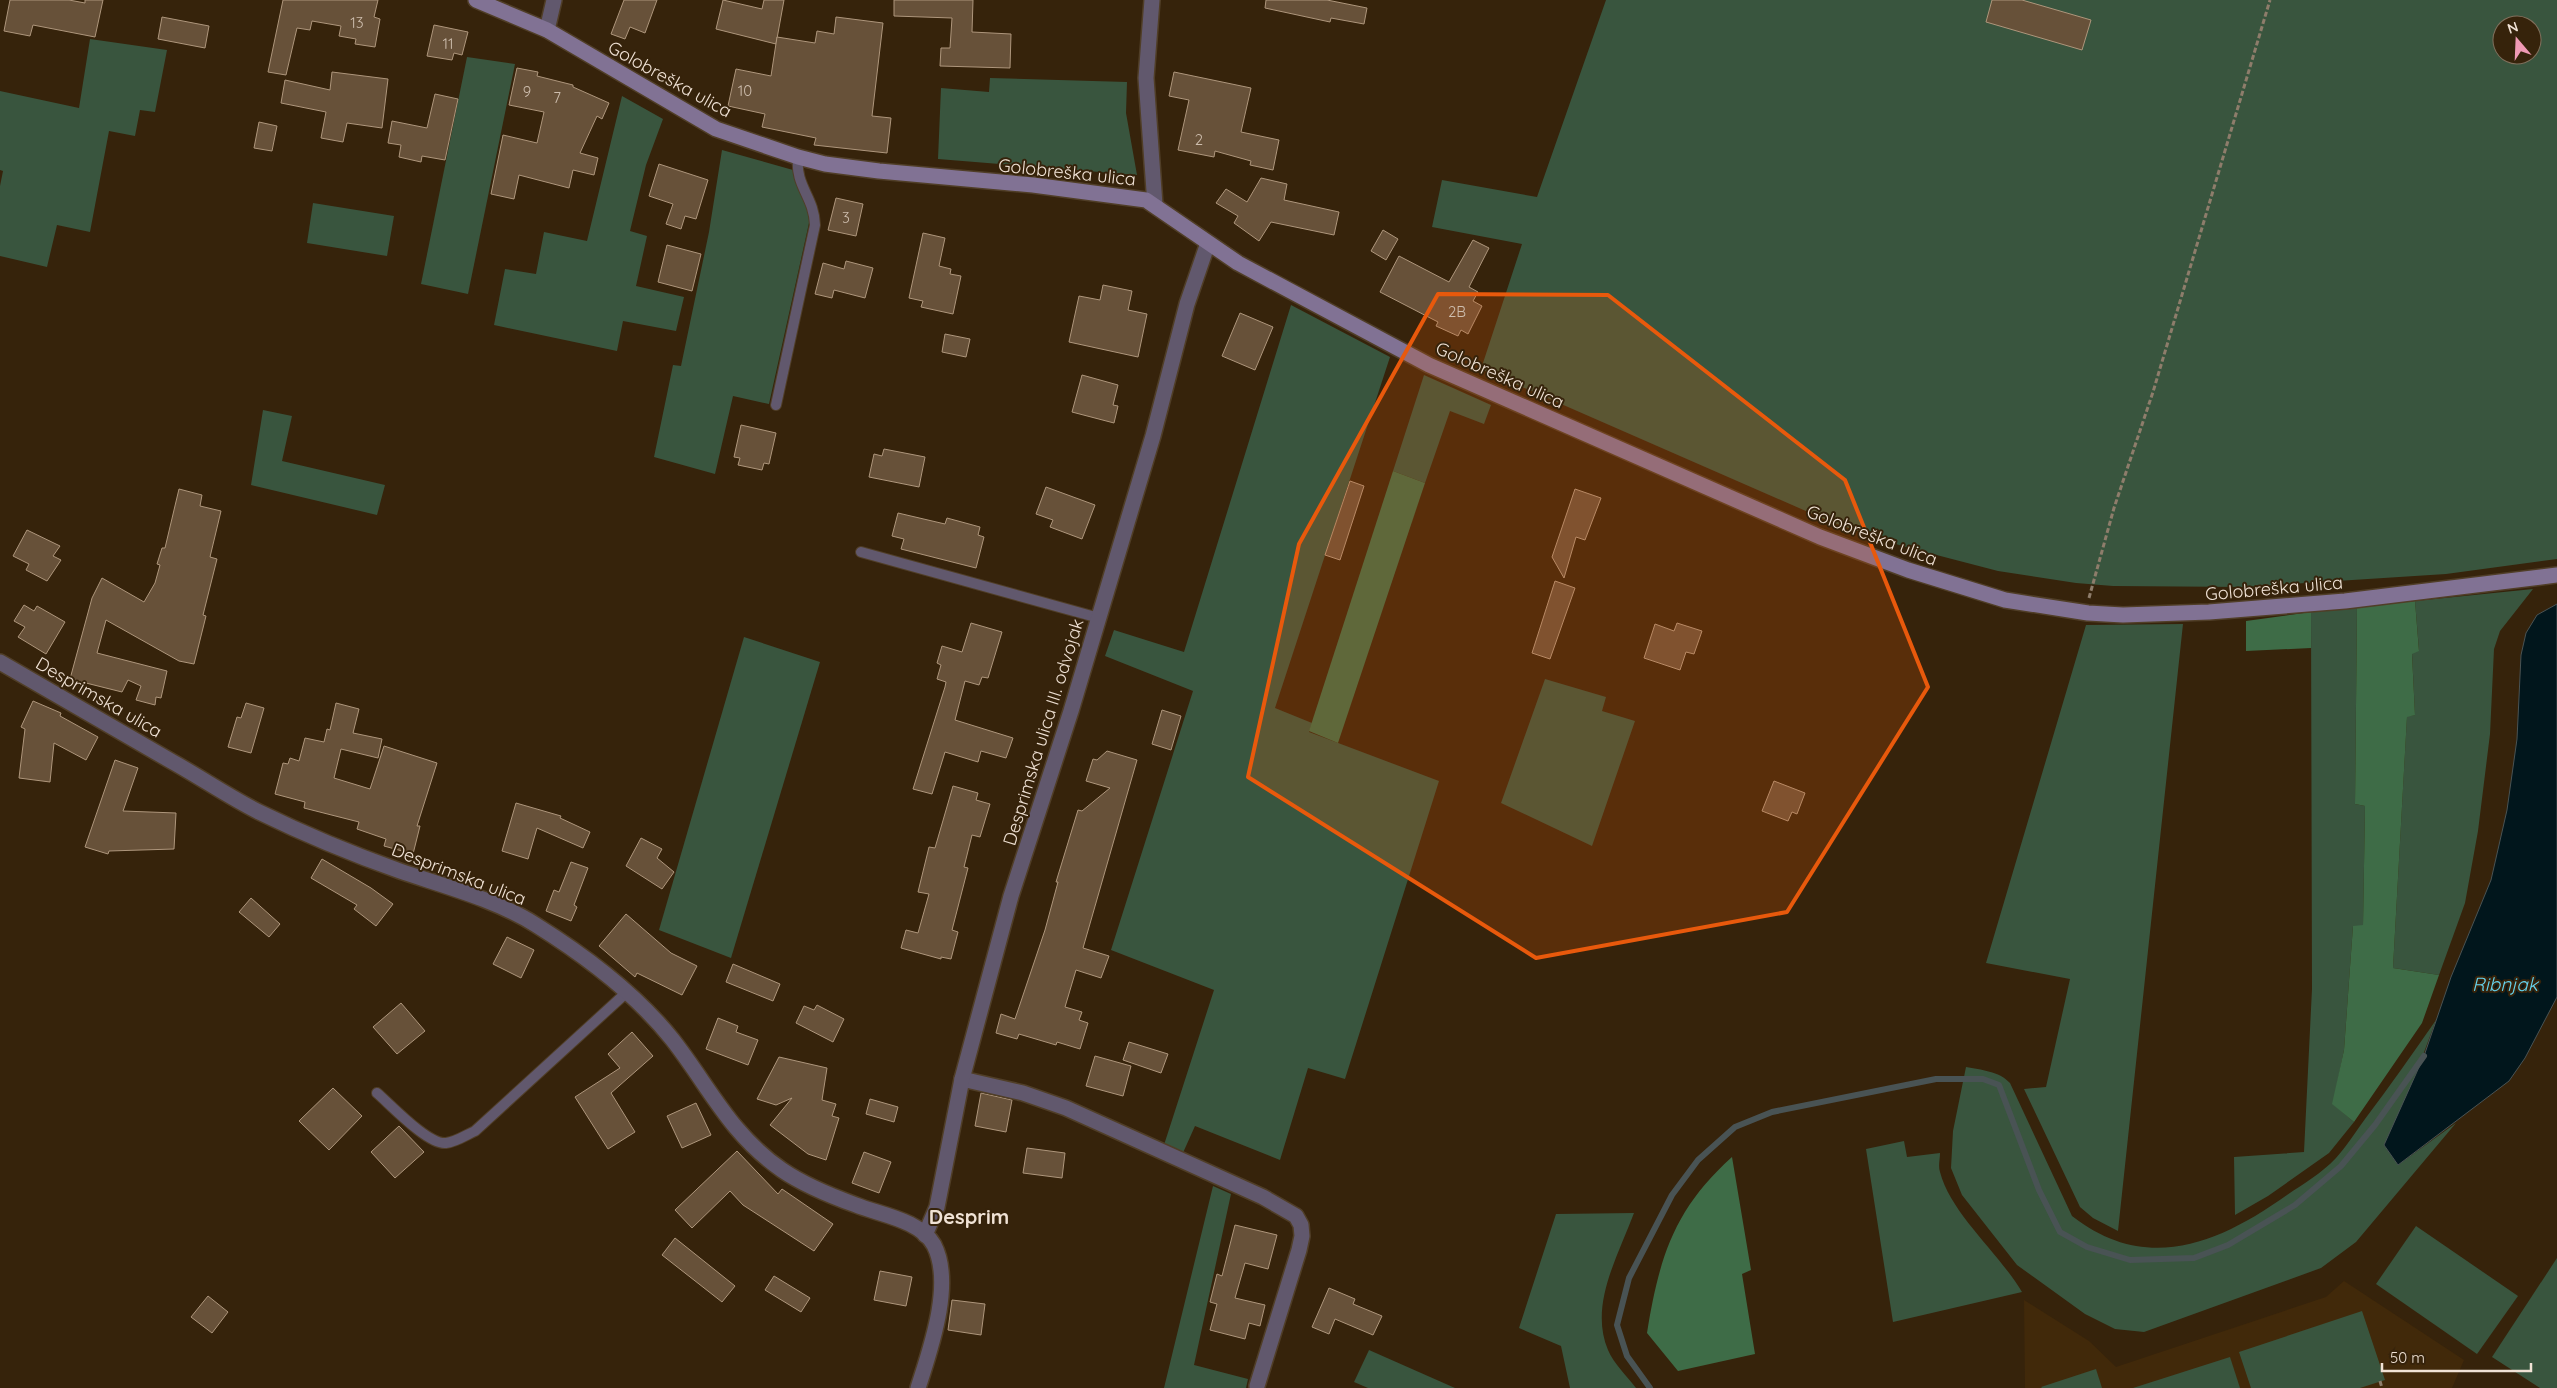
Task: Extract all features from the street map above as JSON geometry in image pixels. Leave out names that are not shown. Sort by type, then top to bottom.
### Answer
[{"type":"street","name":"Golobreška ulica","points":[[476,0],[547,30],[716,129],[798,157],[824,164],[879,171],[1033,185],[1134,197],[1155,205],[1208,243],[1276,285],[1429,365],[1820,537],[1908,570],[2005,600],[2088,613],[2123,615],[2209,612],[2346,601],[2557,575]]},
{"type":"street","points":[[547,30],[554,0]]},
{"type":"street","points":[[1152,0],[1146,78],[1155,205]]},
{"type":"street","name":"Desprimska ulica III. odvojak","points":[[925,1235],[938,1207],[962,1079],[1011,896],[1099,618],[1153,436],[1192,288],[1208,243]]},
{"type":"street","name":"Desprimska ulica","points":[[0,662],[258,811],[384,865],[510,911],[535,924],[626,993],[672,1039],[722,1112],[762,1154],[802,1182],[855,1205],[905,1222],[925,1235]]},
{"type":"street","points":[[962,1079],[1023,1093],[1066,1108],[1264,1197],[1296,1216],[1301,1225],[1302,1236],[1299,1250],[1257,1386]]},
{"type":"street","points":[[918,1388],[932,1345],[940,1304],[938,1257],[933,1244],[925,1235]]},
{"type":"lane","points":[[776,406],[814,225],[814,210],[798,178],[798,157]]},
{"type":"lane","points":[[861,552],[1099,618]]},
{"type":"lane","points":[[376,1093],[429,1138],[444,1144],[458,1140],[475,1131],[626,993]]},
{"type":"path","points":[[2088,601],[2114,508],[2153,392],[2270,0]]},
{"type":"path","points":[[2380,1381],[2382,1388]]},
{"type":"highlighted area","points":[[1438,294],[1608,295],[1845,480],[1928,687],[1787,912],[1536,958],[1248,777],[1299,544]]},
{"type":"shaded area","points":[[2344,1281],[2464,1360],[2452,1388],[2025,1388],[2024,1300],[2089,1341],[2116,1367],[2326,1297]]},
{"type":"green space","points":[[1606,0],[2557,0],[2557,559],[2446,574],[2244,587],[2113,586],[2076,583],[1998,571],[1902,546],[1831,522],[1481,369],[1522,244],[1432,227],[1442,180],[1537,197]]},
{"type":"green space","points":[[90,39],[167,50],[155,112],[140,110],[135,136],[109,131],[90,232],[57,225],[47,267],[0,256],[0,186],[3,171],[0,170],[0,91],[79,108]]},
{"type":"green space","points":[[467,57],[515,64],[468,294],[421,284]]},
{"type":"green space","points":[[990,78],[1127,82],[1126,113],[1137,175],[938,159],[941,88],[989,92]]},
{"type":"green space","points":[[622,96],[663,119],[646,165],[630,231],[647,236],[636,286],[684,297],[676,331],[623,321],[617,351],[494,325],[505,269],[536,274],[544,232],[587,241]]},
{"type":"green space","points":[[722,150],[793,170],[807,208],[809,223],[769,404],[733,396],[715,474],[654,457],[673,365],[681,366],[709,232]]},
{"type":"green space","points":[[313,203],[394,216],[387,256],[307,243]]},
{"type":"green space","points":[[1291,305],[1390,357],[1275,708],[1312,723],[1309,732],[1439,781],[1345,1079],[1308,1068],[1280,1160],[1195,1126],[1182,1155],[1163,1148],[1214,990],[1111,950],[1193,691],[1105,656],[1114,630],[1184,652]]},
{"type":"green space","points":[[1424,375],[1491,405],[1484,424],[1450,411],[1425,483],[1393,471]]},
{"type":"green space","points":[[263,410],[292,416],[282,461],[385,485],[377,515],[251,485]]},
{"type":"green space","points":[[1393,471],[1425,483],[1338,743],[1309,731]]},
{"type":"green space","points":[[2533,589],[2500,631],[2494,649],[2490,734],[2478,831],[2465,903],[2439,975],[2393,968],[2407,716],[2415,715],[2412,653],[2419,650],[2415,601]]},
{"type":"green space","points":[[2415,601],[2419,651],[2412,654],[2415,715],[2407,717],[2393,968],[2439,975],[2422,1023],[2354,1122],[2332,1104],[2344,1050],[2353,926],[2363,925],[2365,806],[2355,804],[2357,607]]},
{"type":"green space","points":[[2357,607],[2355,804],[2365,806],[2363,926],[2353,926],[2344,1050],[2333,1104],[2354,1122],[2329,1153],[2268,1196],[2235,1215],[2234,1157],[2304,1152],[2312,989],[2311,612]]},
{"type":"green space","points":[[2311,612],[2311,648],[2246,651],[2246,621]]},
{"type":"green space","points":[[2183,624],[2118,1231],[2093,1218],[2080,1207],[2024,1089],[2046,1087],[2070,979],[1986,963],[2086,625]]},
{"type":"green space","points":[[744,637],[820,662],[731,958],[659,930]]},
{"type":"green space","points":[[1545,679],[1606,697],[1602,711],[1635,721],[1592,846],[1501,803]]},
{"type":"green space","points":[[2436,1020],[2410,1090],[2384,1145],[2398,1165],[2456,1123],[2356,1242],[2321,1268],[2144,1332],[2115,1329],[2085,1314],[2017,1265],[1962,1195],[1951,1168],[1953,1131],[1966,1067],[1990,1072],[2001,1076],[2010,1083],[2072,1216],[2100,1234],[2127,1244],[2154,1248],[2181,1246],[2208,1238],[2235,1227],[2261,1212],[2331,1163],[2348,1144]]},
{"type":"green space","points":[[1904,1141],[1907,1157],[1940,1153],[1940,1172],[1954,1203],[2022,1292],[1893,1322],[1866,1149]]},
{"type":"green space","points":[[1732,1157],[1751,1270],[1742,1274],[1755,1354],[1678,1371],[1647,1333],[1657,1281],[1672,1236],[1683,1216],[1712,1176]]},
{"type":"green space","points":[[1213,1186],[1231,1194],[1194,1365],[1248,1379],[1246,1388],[1164,1388]]},
{"type":"green space","points":[[1634,1213],[1608,1281],[1602,1316],[1603,1333],[1608,1350],[1617,1365],[1636,1388],[1570,1388],[1561,1346],[1519,1328],[1556,1214]]},
{"type":"green space","points":[[2416,1226],[2518,1296],[2477,1354],[2376,1284]]},
{"type":"green space","points":[[2557,1258],[2557,1388],[2540,1388],[2492,1357]]},
{"type":"green space","points":[[2362,1311],[2385,1380],[2360,1388],[2251,1388],[2239,1352]]},
{"type":"green space","points":[[1369,1350],[1455,1388],[1368,1388],[1354,1382]]},
{"type":"green space","points":[[2230,1357],[2240,1388],[2133,1388]]},
{"type":"green space","points":[[2096,1369],[2102,1388],[2041,1387]]},
{"type":"water","name":"Ribnjak","points":[[2557,604],[2557,997],[2525,1058],[2509,1081],[2398,1165],[2384,1145],[2424,1056],[2451,977],[2491,880],[2507,810],[2517,739],[2521,655],[2526,633],[2537,615]]},
{"type":"building","points":[[10,0],[69,0],[85,3],[85,0],[103,0],[95,37],[33,25],[30,36],[4,31]]},
{"type":"building","points":[[283,0],[378,0],[374,17],[380,19],[375,47],[355,44],[356,39],[339,36],[341,26],[312,21],[310,30],[297,28],[286,75],[268,72]]},
{"type":"building","points":[[624,0],[657,0],[645,33],[630,27],[625,39],[611,34]]},
{"type":"building","points":[[723,0],[762,9],[764,0],[784,0],[776,44],[716,29]]},
{"type":"building","points":[[894,0],[973,0],[972,32],[1011,34],[1010,68],[940,66],[941,48],[950,48],[952,18],[894,16]]},
{"type":"building","points":[[1266,0],[1327,0],[1367,8],[1364,24],[1331,18],[1330,22],[1265,8]]},
{"type":"building","points":[[1992,0],[2022,0],[2091,20],[2082,50],[1986,22]]},
{"type":"building","points":[[162,17],[209,26],[205,48],[158,39]]},
{"type":"building","points":[[836,17],[883,23],[872,116],[891,118],[887,153],[814,145],[816,138],[762,127],[765,114],[728,106],[736,69],[771,76],[777,37],[815,43],[817,31],[834,34]]},
{"type":"building","points":[[434,25],[468,32],[462,55],[454,53],[452,60],[427,56]]},
{"type":"building","points":[[517,68],[538,72],[537,76],[573,85],[573,87],[609,103],[602,119],[597,116],[580,153],[598,158],[594,175],[573,170],[569,188],[519,175],[514,199],[491,194],[503,135],[537,143],[544,112],[509,105]]},
{"type":"building","points":[[332,72],[388,79],[382,128],[347,123],[343,142],[321,138],[326,112],[281,103],[285,80],[330,90]]},
{"type":"building","points":[[1174,72],[1251,88],[1241,132],[1279,140],[1273,170],[1250,165],[1251,161],[1215,151],[1214,157],[1178,150],[1189,100],[1169,96]]},
{"type":"building","points":[[435,94],[458,99],[445,160],[422,156],[421,162],[399,157],[401,145],[388,143],[392,121],[427,128]]},
{"type":"building","points":[[259,122],[277,126],[272,151],[254,148]]},
{"type":"building","points":[[659,164],[708,180],[696,219],[685,216],[681,229],[666,224],[673,204],[649,196]]},
{"type":"building","points":[[1261,178],[1287,184],[1284,200],[1339,212],[1334,235],[1271,222],[1259,241],[1234,223],[1238,216],[1216,203],[1226,189],[1247,202]]},
{"type":"building","points":[[836,198],[863,204],[856,236],[828,230]]},
{"type":"building","points":[[1383,230],[1398,239],[1386,260],[1371,251]]},
{"type":"building","points":[[923,233],[945,238],[939,266],[951,269],[950,274],[961,276],[953,314],[921,307],[923,301],[909,298]]},
{"type":"building","points":[[1473,240],[1489,248],[1469,287],[1478,292],[1473,301],[1482,306],[1468,334],[1461,330],[1458,336],[1436,326],[1438,322],[1380,292],[1399,256],[1449,282]]},
{"type":"building","points":[[667,245],[701,254],[692,291],[658,282]]},
{"type":"building","points":[[846,261],[873,268],[865,298],[834,290],[832,298],[815,294],[823,263],[844,269]]},
{"type":"building","points":[[1103,285],[1132,291],[1128,310],[1147,314],[1138,357],[1069,342],[1079,296],[1100,300]]},
{"type":"building","points":[[1240,313],[1273,327],[1255,370],[1222,356]]},
{"type":"building","points":[[945,334],[970,339],[966,357],[942,352]]},
{"type":"building","points":[[1082,375],[1118,385],[1113,405],[1118,406],[1114,423],[1072,412]]},
{"type":"building","points":[[741,425],[776,433],[769,464],[764,463],[762,470],[738,465],[740,458],[734,457]]},
{"type":"building","points":[[884,449],[925,457],[919,487],[869,477],[874,454],[882,456]]},
{"type":"building","points":[[1350,481],[1364,486],[1340,560],[1325,555]]},
{"type":"building","points":[[1046,487],[1095,505],[1082,539],[1050,527],[1053,520],[1036,514]]},
{"type":"building","points":[[179,489],[202,495],[200,506],[221,511],[210,557],[217,559],[203,615],[206,616],[194,664],[179,661],[106,620],[97,653],[167,671],[161,698],[156,697],[155,705],[136,700],[141,686],[128,680],[122,692],[70,679],[92,598],[102,578],[144,602],[155,583],[160,565],[157,564],[162,548],[165,548]]},
{"type":"building","points":[[1575,489],[1601,498],[1585,540],[1576,537],[1564,578],[1552,557]]},
{"type":"building","points":[[898,513],[945,524],[947,518],[980,527],[978,535],[984,537],[976,568],[901,549],[904,539],[892,536]]},
{"type":"building","points":[[27,530],[60,546],[53,556],[61,560],[47,581],[26,570],[29,564],[13,556]]},
{"type":"building","points":[[1555,581],[1575,588],[1550,659],[1532,653]]},
{"type":"building","points":[[24,605],[34,611],[37,606],[65,622],[46,654],[18,637],[25,627],[14,621]]},
{"type":"building","points":[[971,623],[1002,632],[988,678],[982,677],[979,685],[965,681],[955,720],[1013,738],[1006,758],[981,751],[978,762],[945,752],[932,794],[913,789],[945,687],[946,682],[937,679],[941,665],[937,663],[942,646],[962,652]]},
{"type":"building","points":[[1677,623],[1702,631],[1694,654],[1686,652],[1680,670],[1644,658],[1655,624],[1674,631]]},
{"type":"building","points":[[33,701],[61,713],[60,716],[98,737],[86,760],[54,743],[50,782],[19,778],[25,729],[21,727]]},
{"type":"building","points":[[246,703],[264,708],[251,753],[228,747],[237,717],[241,718]]},
{"type":"building","points":[[336,703],[359,709],[353,733],[382,739],[378,758],[341,749],[334,778],[370,789],[384,746],[437,763],[417,826],[420,826],[413,854],[384,846],[386,839],[357,829],[359,822],[304,808],[305,802],[275,794],[283,763],[288,764],[290,758],[299,761],[305,738],[324,742],[327,729],[330,730]]},
{"type":"building","points":[[1162,710],[1181,716],[1171,750],[1152,744]]},
{"type":"building","points":[[1107,751],[1137,760],[1083,948],[1109,956],[1101,978],[1076,970],[1065,1007],[1082,1012],[1079,1020],[1088,1023],[1080,1049],[1057,1042],[1056,1045],[1019,1034],[1017,1039],[996,1033],[1001,1014],[1015,1019],[1045,930],[1058,882],[1056,882],[1078,810],[1082,811],[1110,788],[1086,781],[1093,759],[1097,760]]},
{"type":"building","points":[[115,760],[138,768],[123,811],[176,813],[174,849],[109,851],[108,854],[85,847]]},
{"type":"building","points":[[1774,781],[1805,793],[1797,814],[1792,812],[1788,821],[1762,811]]},
{"type":"building","points":[[953,786],[978,793],[976,800],[990,804],[980,837],[972,835],[964,867],[968,868],[952,930],[958,932],[951,959],[941,957],[941,959],[901,948],[906,930],[918,933],[929,894],[918,892],[929,847],[935,848]]},
{"type":"building","points":[[516,803],[561,816],[560,818],[590,832],[583,848],[537,828],[528,859],[502,851]]},
{"type":"building","points":[[641,838],[662,849],[657,858],[674,872],[662,889],[626,866]]},
{"type":"building","points":[[322,859],[371,888],[393,904],[376,926],[354,909],[357,905],[311,878]]},
{"type":"building","points":[[571,862],[588,868],[574,905],[577,907],[571,921],[546,911],[554,890],[559,892]]},
{"type":"building","points":[[251,898],[280,924],[269,937],[239,912]]},
{"type":"building","points":[[626,914],[671,953],[697,966],[682,995],[637,973],[635,977],[599,946]]},
{"type":"building","points":[[507,937],[534,950],[521,978],[493,964]]},
{"type":"building","points":[[733,964],[780,984],[773,1001],[726,982]]},
{"type":"building","points":[[401,1003],[425,1031],[397,1054],[373,1027]]},
{"type":"building","points":[[817,1005],[844,1019],[833,1042],[796,1023],[804,1006],[814,1010]]},
{"type":"building","points":[[718,1018],[738,1026],[736,1032],[758,1040],[748,1065],[706,1049]]},
{"type":"building","points":[[632,1032],[653,1056],[611,1093],[635,1132],[608,1149],[575,1097],[620,1068],[608,1054]]},
{"type":"building","points":[[1129,1042],[1168,1054],[1161,1073],[1123,1060]]},
{"type":"building","points":[[1095,1056],[1131,1066],[1123,1096],[1086,1086]]},
{"type":"building","points":[[779,1057],[827,1068],[822,1100],[836,1104],[832,1116],[839,1118],[826,1160],[808,1154],[770,1125],[792,1098],[776,1105],[757,1099]]},
{"type":"building","points":[[333,1088],[362,1116],[329,1150],[299,1121]]},
{"type":"building","points":[[981,1093],[1012,1100],[1006,1132],[975,1126]]},
{"type":"building","points":[[870,1099],[898,1107],[894,1122],[866,1114]]},
{"type":"building","points":[[696,1103],[711,1135],[682,1148],[667,1116]]},
{"type":"building","points":[[399,1126],[424,1152],[395,1178],[371,1152]]},
{"type":"building","points":[[1027,1148],[1065,1153],[1062,1178],[1023,1173]]},
{"type":"building","points":[[737,1151],[778,1194],[782,1189],[833,1224],[814,1251],[743,1205],[730,1191],[692,1228],[675,1210]]},
{"type":"building","points":[[864,1152],[891,1162],[879,1193],[852,1183]]},
{"type":"building","points":[[1235,1225],[1277,1235],[1268,1269],[1245,1263],[1235,1298],[1265,1305],[1260,1326],[1249,1323],[1245,1339],[1210,1330],[1217,1304],[1210,1302],[1217,1274],[1222,1276]]},
{"type":"building","points":[[675,1238],[735,1286],[722,1302],[662,1255]]},
{"type":"building","points":[[880,1271],[912,1277],[906,1306],[874,1300]]},
{"type":"building","points":[[774,1276],[810,1298],[801,1312],[765,1290]]},
{"type":"building","points":[[1329,1288],[1355,1299],[1353,1304],[1382,1316],[1373,1335],[1335,1319],[1329,1334],[1312,1327]]},
{"type":"building","points":[[208,1296],[228,1312],[212,1333],[191,1317]]},
{"type":"building","points":[[952,1300],[985,1304],[981,1335],[948,1330]]},
{"type":"waterway","points":[[1650,1388],[1627,1356],[1617,1325],[1629,1278],[1672,1195],[1698,1160],[1735,1127],[1772,1112],[1936,1079],[1983,1079],[1999,1085],[2039,1190],[2060,1232],[2087,1247],[2130,1260],[2194,1258],[2228,1245],[2295,1205],[2341,1166],[2375,1125],[2424,1056]]},
{"type":"district","name":"Desprim","points":[[969,1216]]}]
